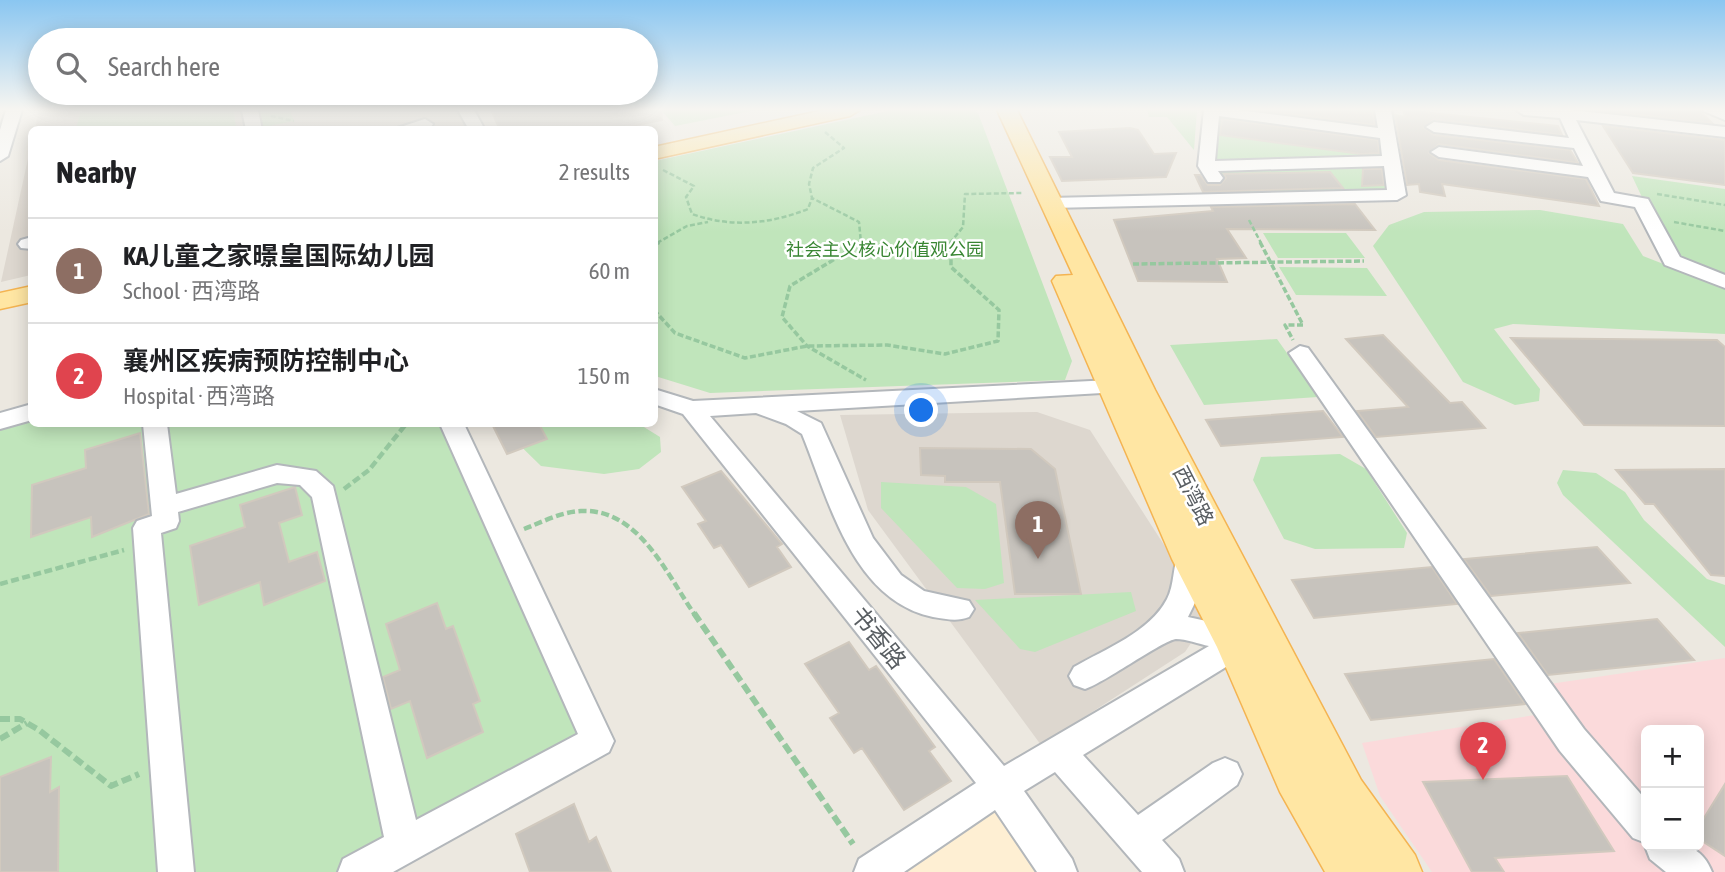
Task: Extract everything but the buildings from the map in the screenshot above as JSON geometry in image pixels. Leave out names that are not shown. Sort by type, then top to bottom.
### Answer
[{"type":"main road","name":"西湾路","points":[[1011,151],[1140,390],[1345,795],[1398,872]]},
{"type":"main road","name":"西湾路","points":[[1021,151],[1111,387],[1296,777],[1351,872]]},
{"type":"main road","points":[[0,282],[28,276]]},
{"type":"main road","points":[[0,301],[28,295]]},
{"type":"street","points":[[1208,151],[1206,166],[1228,199]]},
{"type":"street","points":[[1038,198],[1228,199],[1397,195],[1389,151]]},
{"type":"street","points":[[1584,151],[1607,197],[1642,203],[1672,261],[1725,282]]},
{"type":"street","points":[[1439,152],[1595,173]]},
{"type":"street","points":[[1206,166],[1391,161]]},
{"type":"street","points":[[1300,353],[1572,740],[1641,820]]},
{"type":"street","points":[[658,397],[691,409],[1111,387]]},
{"type":"street","points":[[813,429],[820,417],[834,405],[846,400]]},
{"type":"street","points":[[749,406],[794,418],[813,429],[868,556],[905,595],[919,601],[959,609]]},
{"type":"street","name":"书香路","points":[[691,409],[1000,787],[1059,872]]},
{"type":"street","points":[[0,421],[28,413]]},
{"type":"street","points":[[155,427],[166,521],[146,528],[176,872]]},
{"type":"street","points":[[356,872],[597,741],[453,427]]},
{"type":"street","points":[[164,507],[277,474],[307,477],[325,499],[404,846]]},
{"type":"street","points":[[1085,676],[1159,631],[1172,618],[1184,597],[1191,559]]},
{"type":"street","points":[[1159,631],[1177,627],[1234,642]]},
{"type":"street","points":[[872,872],[1000,787],[1234,642]]},
{"type":"street","points":[[1058,752],[1166,872]]},
{"type":"street","points":[[1135,838],[1225,775]]},
{"type":"street","points":[[1669,851],[1694,872]]},
{"type":"path","points":[[658,243],[687,226],[708,221],[784,220],[808,209],[813,168],[840,151]]},
{"type":"path","points":[[658,166],[670,177],[694,187],[686,197],[692,214],[708,221]]},
{"type":"path","points":[[1650,193],[1725,205]]},
{"type":"path","points":[[658,314],[675,333],[746,358],[807,346],[887,345],[945,354],[998,341],[999,310],[951,267],[949,244],[963,227],[965,194],[1038,198]]},
{"type":"path","points":[[811,198],[859,222],[863,242],[790,286],[782,317],[807,346],[897,397]]},
{"type":"path","points":[[1649,217],[1725,231]]},
{"type":"path","points":[[1249,220],[1303,325],[1285,325],[1300,353]]},
{"type":"path","points":[[1133,264],[1364,261]]},
{"type":"path","points":[[325,499],[348,487],[369,470],[403,427]]},
{"type":"path","points":[[504,537],[573,510],[610,513],[636,530],[853,844]]},
{"type":"path","points":[[0,584],[148,542]]},
{"type":"path","points":[[0,719],[20,719],[27,723],[111,786],[166,762]]},
{"type":"path","points":[[0,739],[27,723]]},
{"type":"shaded area","points":[[28,159],[28,276],[1,282]]},
{"type":"shaded area","points":[[1037,412],[1090,430],[1204,607],[1199,631],[1185,652],[1041,745],[868,510],[840,415]]},
{"type":"shaded area","points":[[1725,658],[1725,872],[1707,872],[1681,851],[1704,851],[1704,725],[1641,725],[1641,808],[1543,685]]},
{"type":"shaded area","points":[[1541,714],[1578,765],[1641,834],[1641,851],[1657,851],[1680,872],[1432,872],[1380,796],[1362,743]]},
{"type":"shaded area","points":[[1000,787],[1059,872],[872,872]]},
{"type":"green space","name":"社会主义核心价值观公园","points":[[703,151],[992,151],[1072,361],[1065,380],[710,393],[658,377],[658,160]]},
{"type":"green space","points":[[1216,151],[1385,151],[1391,188],[1385,192],[1233,195],[1215,169]]},
{"type":"green space","points":[[1632,176],[1725,189],[1725,282],[1672,261]]},
{"type":"green space","points":[[1540,210],[1623,224],[1643,256],[1725,288],[1725,334],[1513,324],[1494,329],[1540,389],[1539,401],[1515,405],[1463,382],[1373,246],[1389,225],[1424,212]]},
{"type":"green space","points":[[1263,233],[1346,233],[1365,258],[1278,258]]},
{"type":"green space","points":[[1279,267],[1367,268],[1387,296],[1296,295]]},
{"type":"green space","points":[[1277,339],[1318,397],[1204,405],[1170,345]]},
{"type":"green space","points":[[28,413],[28,427],[453,427],[597,741],[356,872],[0,872],[0,421]]},
{"type":"green space","points":[[501,427],[644,427],[660,437],[661,452],[639,469],[604,474],[541,466]]},
{"type":"green space","points":[[1340,454],[1366,469],[1407,533],[1404,548],[1315,549],[1284,539],[1253,480],[1261,457]]},
{"type":"green space","points":[[1563,470],[1596,473],[1625,492],[1644,520],[1707,579],[1725,585],[1725,647],[1563,495],[1557,483]]},
{"type":"green space","points":[[881,482],[966,487],[996,504],[1004,583],[985,589],[957,588],[881,508]]},
{"type":"green space","points":[[1131,592],[1136,611],[1035,652],[1020,649],[975,600]]},
{"type":"place","name":"KA儿童之家暻皇国际幼儿园","points":[[1038,559]]},
{"type":"place","name":"襄州区疾病预防控制中心","points":[[1483,780]]}]
